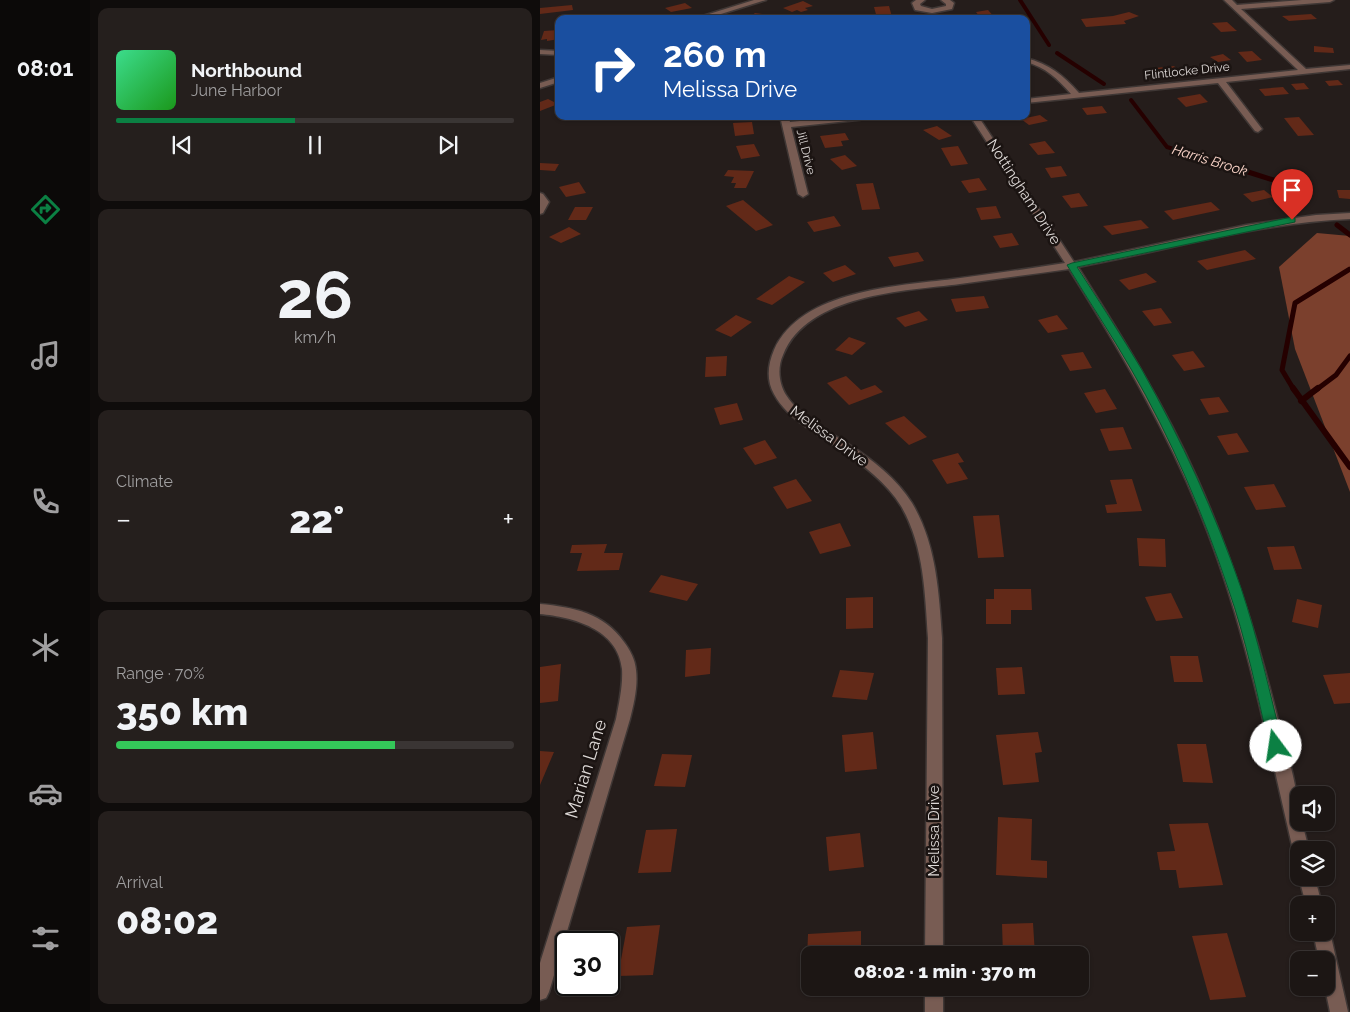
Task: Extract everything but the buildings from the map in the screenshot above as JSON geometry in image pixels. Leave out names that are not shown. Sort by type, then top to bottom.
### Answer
[{"type":"street","points":[[715,15],[762,0]]},
{"type":"street","points":[[922,0],[916,3],[918,8],[938,11],[946,9],[950,5],[945,0]]},
{"type":"street","points":[[1228,0],[1304,72]]},
{"type":"street","points":[[1236,7],[1330,0]]},
{"type":"street","points":[[938,11],[941,15]]},
{"type":"street","points":[[540,52],[555,53]]},
{"type":"street","points":[[1030,61],[1051,69],[1058,74],[1076,95]]},
{"type":"street","name":"Flintlocke Drive","points":[[1030,101],[1350,67]]},
{"type":"street","points":[[1220,80],[1258,129]]},
{"type":"street","points":[[540,86],[555,81]]},
{"type":"street","points":[[785,121],[803,120]]},
{"type":"street","name":"Nottingham Drive","points":[[977,120],[1072,265],[1154,401],[1176,445],[1214,531],[1235,588],[1252,648],[1299,841]]},
{"type":"street","name":"Jill Drive","points":[[785,121],[803,194]]},
{"type":"street","points":[[540,196],[544,202],[540,211]]},
{"type":"street","name":"Melissa Drive","points":[[934,946],[935,638],[932,598],[924,549],[917,526],[909,511],[890,485],[854,453],[785,403],[778,392],[774,380],[778,352],[785,340],[796,329],[828,307],[847,300],[890,291],[1072,265],[1267,224],[1316,217],[1350,216]]},
{"type":"street","name":"Marian Lane","points":[[540,609],[590,618],[606,628],[625,654],[629,672],[623,719],[540,992]]},
{"type":"street","points":[[1323,941],[1339,1012]]},
{"type":"street","points":[[934,996],[934,1012]]},
{"type":"shaded area","points":[[1317,233],[1350,236],[1350,492],[1295,349],[1279,267]]},
{"type":"waterway","name":"Harris Brook","points":[[1020,0],[1030,15]]},
{"type":"waterway","name":"Harris Brook","points":[[1030,16],[1049,45]]},
{"type":"waterway","name":"Harris Brook","points":[[1057,53],[1104,84]]},
{"type":"waterway","name":"Harris Brook","points":[[1131,100],[1167,147],[1249,172]]},
{"type":"waterway","name":"Harris Brook","points":[[1245,171],[1283,183],[1305,199]]},
{"type":"waterway","name":"Harris Brook","points":[[1337,225],[1350,235]]},
{"type":"waterway","name":"Harris Brook","points":[[1294,390],[1282,370],[1295,303],[1350,269]]},
{"type":"waterway","points":[[1316,390],[1336,375],[1350,356]]},
{"type":"waterway","name":"Harris Brook","points":[[1293,388],[1302,400]]},
{"type":"waterway","points":[[1302,400],[1318,388]]},
{"type":"waterway","name":"Harris Brook","points":[[1302,400],[1350,467]]},
{"type":"route","points":[[1276,746],[1235,588],[1214,531],[1176,445],[1154,401],[1072,265],[1292,220]]}]
